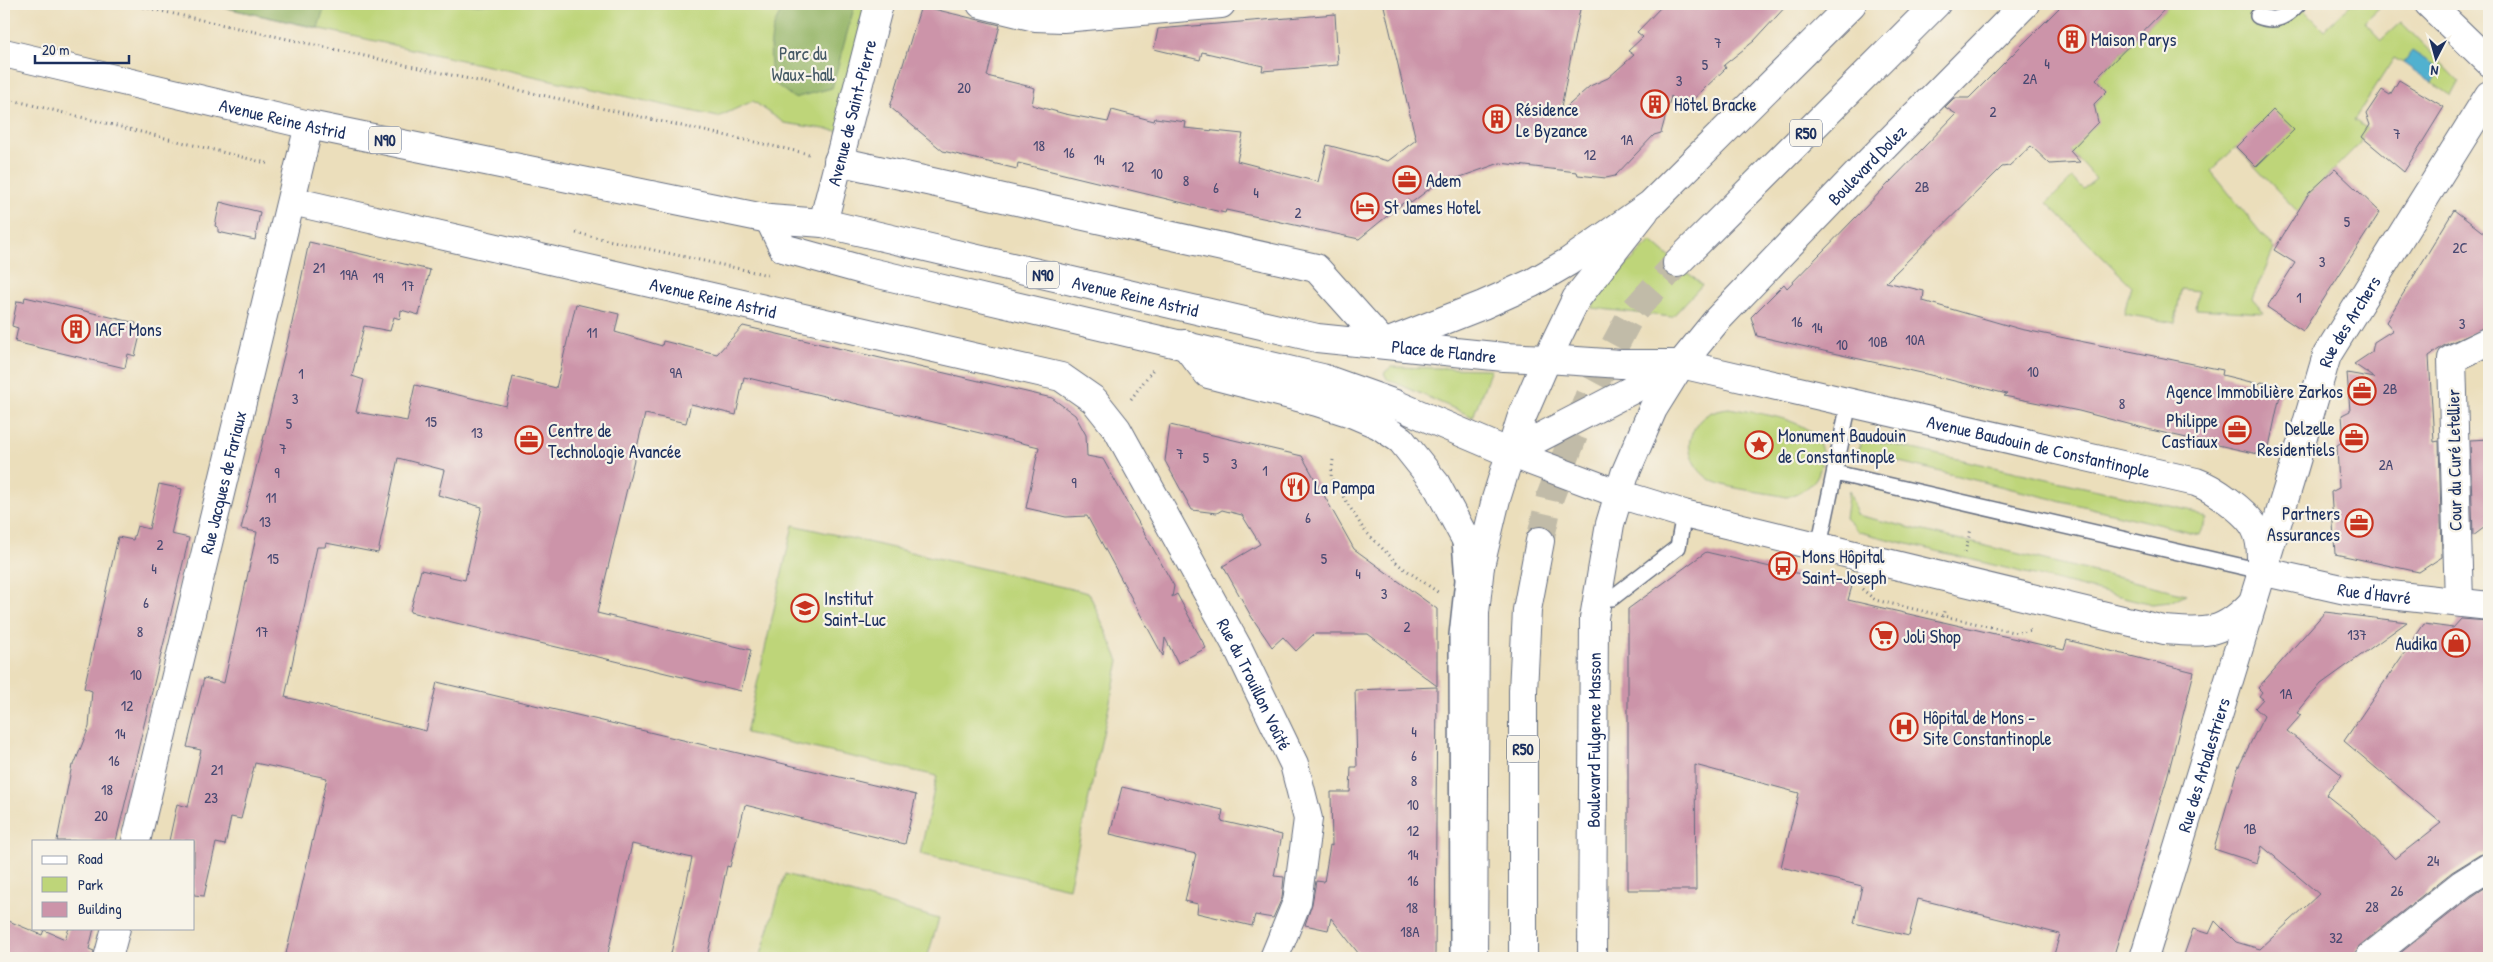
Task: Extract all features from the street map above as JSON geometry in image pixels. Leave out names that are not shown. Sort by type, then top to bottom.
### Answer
[{"type":"main road","name":"Avenue de Saint-Pierre","points":[[823,223],[879,4]]},
{"type":"main road","points":[[981,4],[1035,17],[1063,18],[1221,4]]},
{"type":"main road","points":[[1473,958],[1476,613],[1479,574],[1507,463],[1521,419],[1576,299],[1651,204],[1852,4]]},
{"type":"main road","name":"R50","points":[[1677,263],[1936,4]]},
{"type":"main road","name":"Boulevard Dolez","points":[[1681,364],[1711,328],[1871,159],[2025,4]]},
{"type":"main road","points":[[2429,4],[2489,62]]},
{"type":"main road","name":"Avenue Reine Astrid","points":[[4,54],[309,125],[769,219],[823,223],[1317,338],[1384,344]]},
{"type":"main road","name":"Rue des Archers","points":[[2261,571],[2327,355],[2489,95]]},
{"type":"main road","name":"Rue Jacques de Fariaux","points":[[136,840],[309,125]]},
{"type":"main road","name":"Place de Flandre","points":[[838,161],[1316,268],[1384,344],[1504,357],[1621,364],[1681,364],[1735,376]]},
{"type":"main road","name":"Avenue Reine Astrid","points":[[292,201],[1061,377],[1094,400],[1117,429]]},
{"type":"main road","points":[[1384,344],[1483,305],[1532,283],[1568,262],[1651,204]]},
{"type":"main road","name":"Avenue Reine Astrid","points":[[769,219],[783,248],[866,271],[1184,344],[1322,378],[1395,404],[1473,436],[1507,463]]},
{"type":"main road","name":"Cour du Curé Letellier","points":[[2459,602],[2452,359],[2489,341]]},
{"type":"main road","points":[[1184,344],[1208,374],[1317,402],[1379,425],[1401,440],[1424,467],[1443,495],[1479,574]]},
{"type":"main road","points":[[1507,463],[1681,364]]},
{"type":"main road","points":[[1619,494],[1635,448],[1653,408],[1681,364]]},
{"type":"main road","name":"Avenue Baudouin de Constantinople","points":[[1735,376],[2208,486],[2244,515],[2255,528],[2260,543],[2261,571]]},
{"type":"main road","name":"Rue du Trouillon Voûté","points":[[1117,429],[1239,650],[1294,764],[1308,819],[1297,902],[1274,958]]},
{"type":"main road","points":[[1507,463],[1695,517],[2164,630],[2203,632],[2221,628],[2237,619],[2252,603]]},
{"type":"main road","name":"Boulevard Fulgence Masson","points":[[1592,958],[1594,618],[1610,524],[1619,494]]},
{"type":"main road","name":"R50","points":[[1523,958],[1522,691],[1527,610],[1540,541]]},
{"type":"main road","name":"Rue d'Havré","points":[[2261,571],[2346,590],[2489,606]]},
{"type":"main road","name":"Rue des Arbalestriers","points":[[2144,958],[2261,571]]},
{"type":"main road","points":[[2369,958],[2462,884],[2489,867]]},
{"type":"main road","points":[[108,958],[115,930]]},
{"type":"lane","points":[[2258,16],[2267,19],[2281,18],[2286,16],[2298,4]]},
{"type":"lane","points":[[1819,546],[1849,402]]},
{"type":"lane","points":[[1835,473],[2261,571]]},
{"type":"lane","points":[[1597,597],[1612,598],[1678,547],[1695,517]]},
{"type":"lane","points":[[1458,958],[1459,610],[1462,580],[1460,529]]},
{"type":"lane","points":[[1459,610],[1479,574]]},
{"type":"path","points":[[128,4],[838,161]]},
{"type":"path","points":[[4,98],[299,171]]},
{"type":"path","points":[[1117,429],[1131,399],[1158,361]]},
{"type":"path","points":[[1333,460],[1332,476],[1364,530],[1399,565],[1446,598]]},
{"type":"path","points":[[1856,584],[1876,600],[2016,634],[2039,628]]},
{"type":"path","points":[[1941,622],[1945,606]]},
{"type":"green space","name":"Parc du Waux-hall","points":[[208,4],[879,4],[845,132],[784,123],[753,101],[718,117]]},
{"type":"green space","points":[[208,4],[328,4],[325,5],[318,28]]},
{"type":"green space","points":[[788,4],[855,4],[832,88],[794,98],[773,82],[770,51],[771,40],[776,21]]},
{"type":"green space","points":[[2170,4],[2298,4],[2324,30],[2351,4],[2383,4],[2364,22],[2381,40],[2401,22],[2459,81],[2451,96],[2432,83],[2441,70],[2412,51],[2403,63],[2394,58],[2354,120],[2368,129],[2359,144],[2325,178],[2298,212],[2236,147],[2211,171],[2274,249],[2252,299],[2264,313],[2196,309],[2198,291],[2181,289],[2175,323],[2124,314],[2131,285],[2047,203],[2072,178],[2083,189],[2096,179],[2061,141],[2106,92],[2096,79]]},
{"type":"green space","points":[[1651,241],[1702,285],[1672,317],[1592,308],[1600,292]]},
{"type":"green space","points":[[1391,367],[1491,369],[1473,417],[1387,379],[1384,373]]},
{"type":"green space","points":[[1729,408],[1776,417],[1806,429],[1817,439],[1822,452],[1820,469],[1815,480],[1803,491],[1787,497],[1723,485],[1702,473],[1693,461],[1690,438],[1703,417],[1717,410]]},
{"type":"green space","points":[[1867,439],[2188,510],[2208,519],[2199,534],[1858,452],[1861,441]]},
{"type":"green space","points":[[1849,490],[1857,515],[2186,594],[2170,602],[2152,604],[1859,532],[1845,518]]},
{"type":"green space","points":[[793,525],[1089,593],[1119,661],[1069,888],[920,854],[937,776],[746,733]]},
{"type":"green space","points":[[785,874],[939,919],[927,958],[760,958]]},
{"type":"water","points":[[2412,51],[2441,70],[2432,83],[2403,63]]},
{"type":"building","points":[[1411,4],[1581,4],[1560,113],[1590,86],[1608,78],[1634,55],[1628,51],[1643,37],[1637,32],[1664,4],[1788,4],[1754,41],[1724,65],[1726,68],[1683,109],[1671,96],[1661,133],[1654,135],[1615,176],[1606,178],[1578,175],[1577,172],[1500,163],[1432,187],[1411,203],[1408,199],[1359,239],[1226,210],[1225,213],[1018,163],[1017,169],[943,151],[890,107],[921,6],[1000,25],[987,76],[1035,88],[1032,105],[1065,114],[1108,122],[1112,110],[1154,121],[1155,118],[1186,122],[1185,128],[1243,134],[1237,161],[1318,182],[1327,145],[1388,161],[1416,140],[1384,6]]},
{"type":"building","points":[[2063,4],[2170,4],[2096,79],[2107,91],[2094,104],[2098,122],[2070,151],[2080,162],[2050,164],[2031,146],[2009,166],[2002,167],[1886,282],[1924,291],[1923,301],[2020,329],[2223,370],[2222,375],[2259,384],[2261,382],[2282,386],[2267,456],[2151,430],[2079,411],[2004,396],[2007,394],[1757,336],[1751,317],[1784,284],[1787,288],[1956,114],[1945,107],[1954,98],[1969,98]]},
{"type":"building","points":[[1335,14],[1338,65],[1262,71],[1263,66],[1202,52],[1200,60],[1154,49],[1158,29]]},
{"type":"building","points":[[2399,80],[2444,107],[2404,172],[2362,137],[2370,125],[2366,114],[2382,90],[2390,95]]},
{"type":"building","points":[[2273,110],[2294,130],[2256,167],[2236,147]]},
{"type":"building","points":[[2335,169],[2380,212],[2303,331],[2267,307],[2295,263],[2274,250],[2309,193]]},
{"type":"building","points":[[220,202],[260,212],[255,240],[218,232],[218,227],[215,226]]},
{"type":"building","points":[[2454,210],[2489,237],[2489,326],[2445,345],[2429,356],[2434,442],[2439,441],[2442,557],[2419,572],[2335,554],[2331,492],[2339,488],[2337,445],[2344,441],[2342,415],[2350,411],[2347,373],[2375,378],[2354,364],[2372,352],[2374,342],[2393,330],[2386,322]]},
{"type":"building","points":[[309,242],[430,270],[419,315],[401,310],[400,319],[394,317],[390,331],[364,326],[352,376],[364,380],[356,412],[407,421],[415,385],[506,406],[513,377],[556,388],[576,304],[619,314],[615,332],[662,346],[663,341],[717,354],[743,326],[1052,398],[1075,415],[1086,435],[1087,456],[1103,459],[1174,586],[1172,597],[1177,594],[1206,648],[1178,663],[1165,638],[1163,656],[1087,516],[1066,517],[1026,508],[1039,447],[744,377],[736,415],[691,404],[686,423],[645,414],[597,613],[751,650],[741,691],[410,612],[421,570],[465,580],[482,507],[438,495],[444,470],[398,458],[378,553],[326,543],[325,547],[317,547],[285,697],[426,731],[437,682],[916,795],[905,844],[745,805],[730,867],[727,866],[707,958],[670,958],[692,858],[632,844],[607,958],[285,958],[327,778],[255,763],[241,819],[231,817],[225,845],[216,843],[204,896],[195,895],[195,840],[169,840],[177,804],[188,807],[201,750],[187,747],[204,678],[224,683],[257,532],[241,529],[292,323]]},
{"type":"building","name":"IACF Mons","points":[[25,297],[136,323],[134,329],[141,331],[135,356],[128,354],[125,368],[15,342],[18,328],[12,326],[17,301],[24,302]]},
{"type":"building","points":[[1170,425],[1302,456],[1354,549],[1437,609],[1437,686],[1368,634],[1314,634],[1296,651],[1283,637],[1272,647],[1251,616],[1223,566],[1260,544],[1242,515],[1222,510],[1217,513],[1192,510],[1165,461]]},
{"type":"building","points":[[2489,439],[2489,524],[2473,536],[2470,440]]},
{"type":"building","points":[[159,484],[182,489],[171,534],[189,538],[116,840],[57,840],[72,765],[74,765],[89,727],[92,691],[84,688],[118,537],[133,540],[137,526],[149,529]]},
{"type":"building","name":"Hôpital de Mons - Site Constantinople","points":[[1706,552],[1852,586],[1848,600],[2064,650],[2067,640],[2194,672],[2166,782],[2113,958],[2053,958],[2060,934],[1918,899],[1909,936],[1854,923],[1862,886],[1781,867],[1799,793],[1695,765],[1696,890],[1628,890],[1628,609]]},
{"type":"building","points":[[2325,612],[2407,622],[2321,684],[2297,713],[2301,715],[2287,731],[2342,775],[2326,795],[2354,817],[2395,859],[2441,823],[2344,741],[2424,624],[2453,628],[2461,619],[2489,621],[2489,852],[2481,854],[2452,872],[2359,946],[2354,958],[2183,958],[2193,929],[2209,934],[2215,921],[2236,942],[2260,949],[2319,894],[2262,846],[2257,863],[2214,849],[2237,770],[2264,716],[2255,708],[2263,699],[2259,696],[2262,692],[2258,688]]},
{"type":"building","points":[[1437,687],[1435,958],[1362,958],[1331,918],[1328,930],[1305,925],[1312,904],[1316,881],[1324,882],[1330,845],[1332,846],[1331,792],[1350,792],[1351,767],[1357,767],[1355,690]]},
{"type":"building","points":[[1122,787],[1223,810],[1221,821],[1282,835],[1274,876],[1284,877],[1282,898],[1273,918],[1255,915],[1252,926],[1197,913],[1198,904],[1185,901],[1196,854],[1110,834]]},
{"type":"building","points":[[2489,885],[2489,958],[2394,958],[2471,897]]},
{"type":"building","points":[[4,919],[42,935],[44,930],[65,939],[68,930],[94,930],[89,949],[94,951],[93,958],[4,958]]},
{"type":"tunnel","points":[[1540,541],[1550,497],[1592,388],[1632,313],[1677,263]]},
{"type":"place","name":"Maison Parys","points":[[2072,39]]},
{"type":"place","name":"Hôtel Bracke","points":[[1655,104]]},
{"type":"place","name":"Résidence Le Byzance","points":[[1497,119]]},
{"type":"place","name":"Adem","points":[[1407,180]]},
{"type":"place","name":"St James Hotel","points":[[1365,207]]},
{"type":"place","name":"IACF Mons","points":[[76,329]]},
{"type":"place","name":"Agence Immobilière Zarkos","points":[[2362,391]]},
{"type":"place","name":"Philippe Castiaux","points":[[2237,430]]},
{"type":"place","name":"Delzelle Residentiels","points":[[2354,438]]},
{"type":"place","name":"Centre de Technologie Avancée","points":[[529,440]]},
{"type":"place","name":"Monument Baudouin de Constantinople","points":[[1759,445]]},
{"type":"place","name":"La Pampa","points":[[1295,487]]},
{"type":"place","name":"Partners Assurances","points":[[2359,523]]},
{"type":"place","name":"Mons Hôpital Saint-Joseph","points":[[1783,566]]},
{"type":"place","name":"Institut Saint-Luc","points":[[805,608]]},
{"type":"place","name":"Joli Shop","points":[[1884,636]]},
{"type":"place","name":"Audika","points":[[2456,643]]},
{"type":"place","name":"Hôpital de Mons - Site Constantinople","points":[[1904,727]]}]
